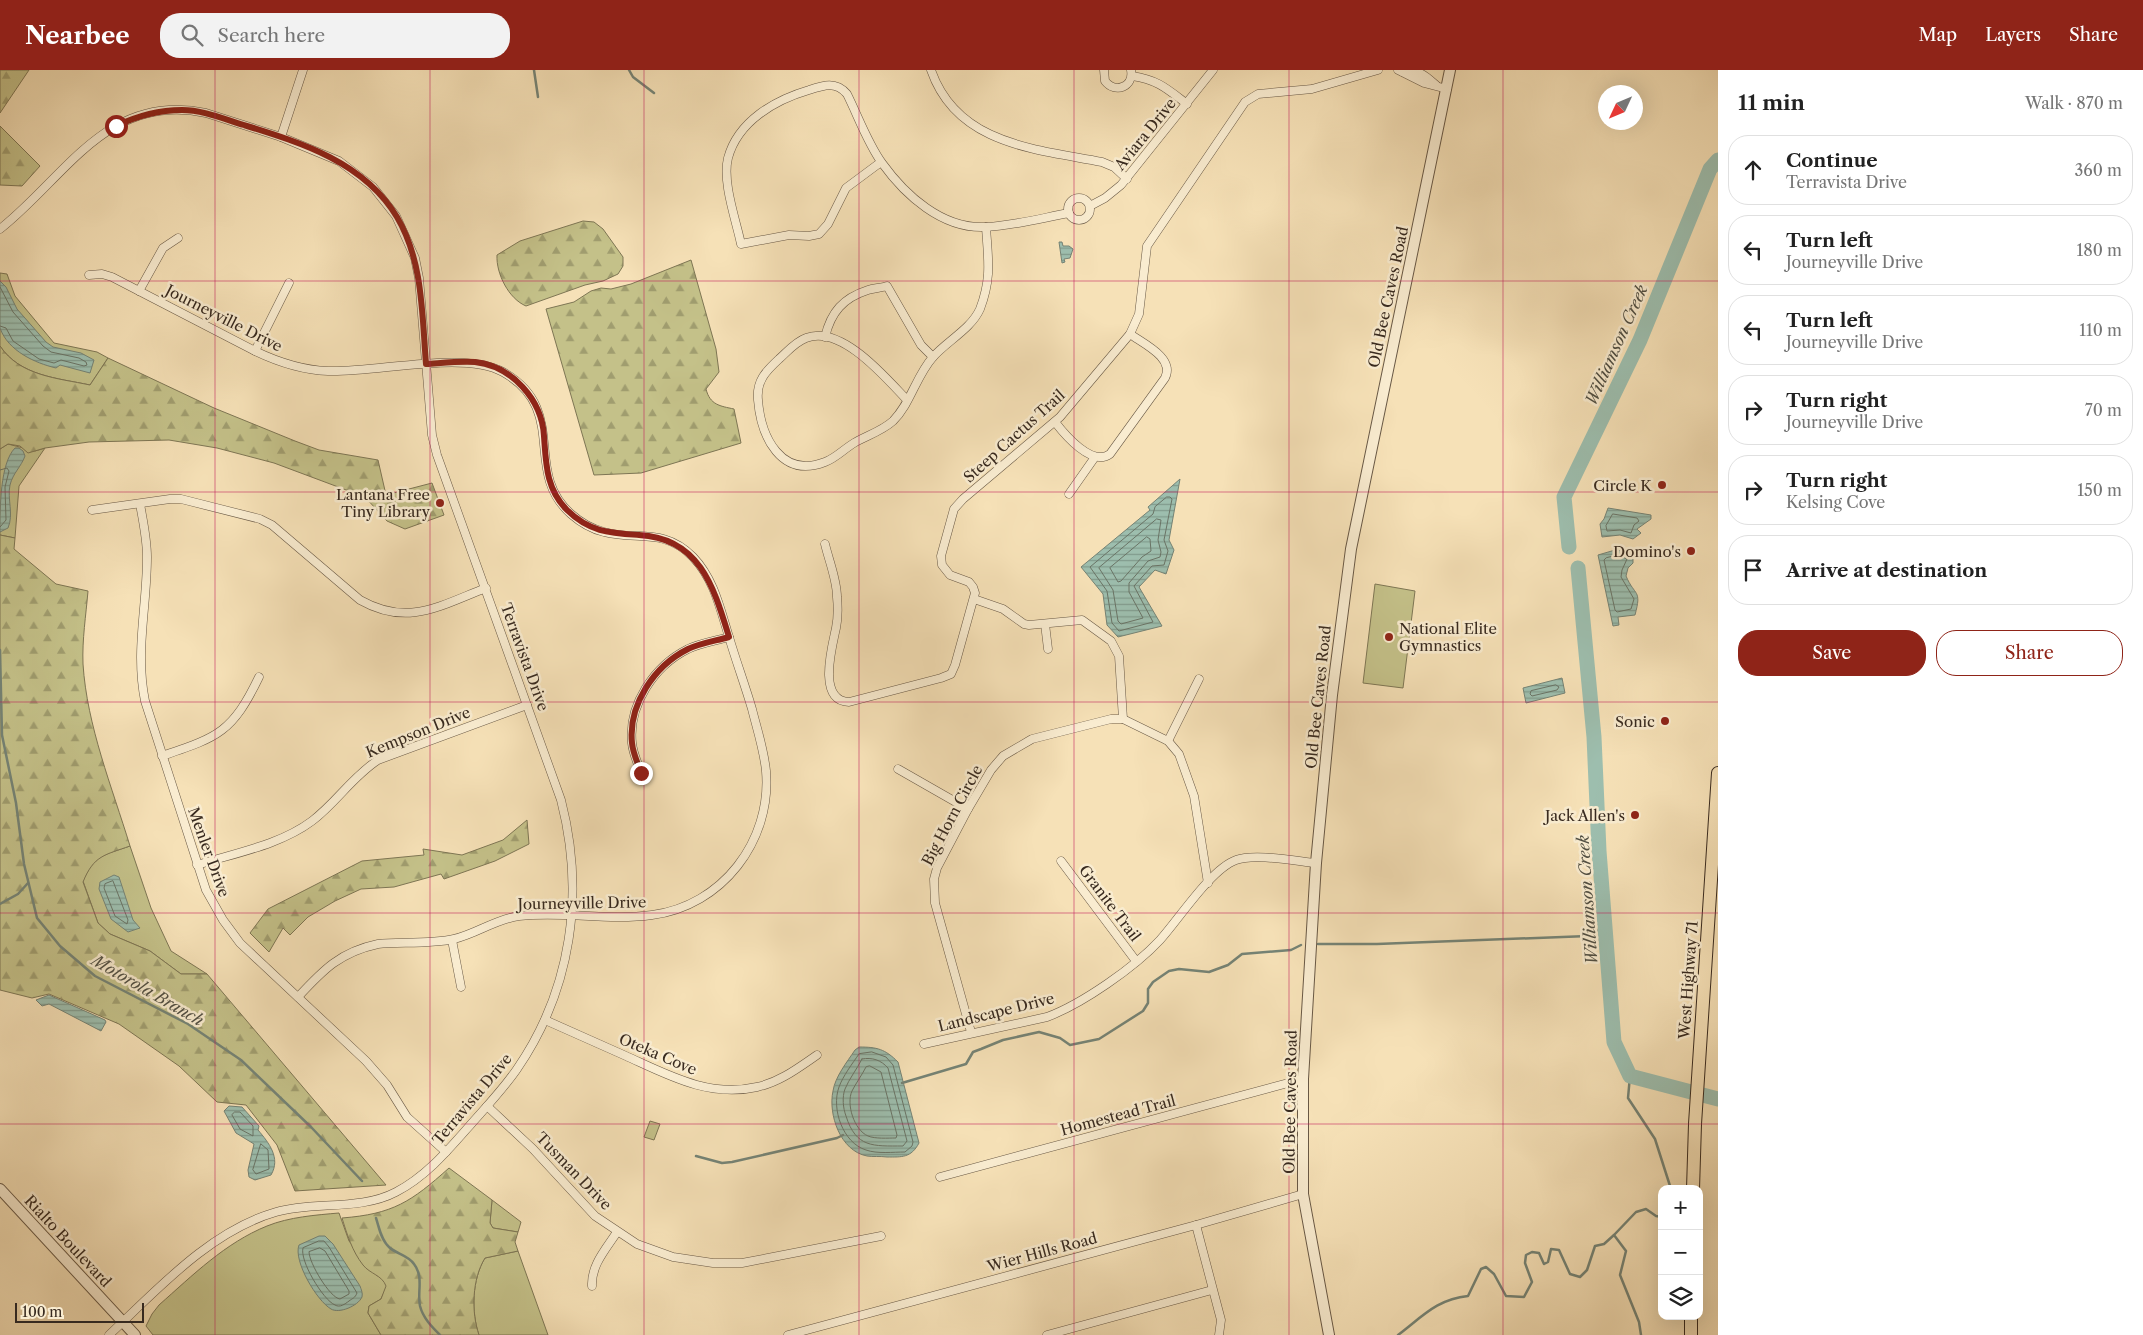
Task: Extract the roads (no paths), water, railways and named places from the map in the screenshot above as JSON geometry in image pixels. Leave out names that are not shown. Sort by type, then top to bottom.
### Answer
[{"type":"main road","name":"West Highway 71","points":[[1693,1185],[1695,1124],[1718,774]]},
{"type":"main road","points":[[1691,1320],[1691,1335]]},
{"type":"street","points":[[281,137],[303,70]]},
{"type":"street","points":[[931,70],[939,88],[953,108],[971,124],[990,136],[1015,145],[1102,162],[1114,167],[1127,178]]},
{"type":"street","points":[[1104,70],[1105,80],[1112,88],[1118,89],[1127,85],[1131,73],[1159,83],[1187,104]]},
{"type":"street","name":"Aviara Drive","points":[[881,162],[846,188],[828,224],[820,234],[809,236],[789,235],[741,244],[726,171],[728,157],[734,142],[757,116],[782,98],[828,84],[838,86],[847,94],[881,162],[912,198],[929,210],[962,224],[986,227],[1068,213],[1076,220],[1085,219],[1089,216],[1090,206],[1114,192],[1127,178],[1213,70]]},
{"type":"street","name":"Steep Cactus Trail","points":[[974,599],[974,589],[970,584],[950,575],[942,565],[941,556],[954,510],[963,499],[1055,422],[1130,334],[1139,314],[1148,246],[1245,102],[1258,94],[1312,89],[1378,70]]},
{"type":"street","name":"Old Bee Caves Road","points":[[1329,1335],[1303,1194],[1303,1079],[1316,863],[1332,695],[1351,549],[1450,70]]},
{"type":"street","points":[[1400,71],[1414,71],[1424,74],[1436,85],[1447,89]]},
{"type":"street","name":"Terravista Drive","points":[[0,229],[88,143],[103,132],[134,118],[168,111],[194,111],[281,137],[323,153],[358,174],[373,187],[396,216],[415,258],[432,435],[437,455],[486,588],[565,816],[573,864],[573,916],[569,943],[560,982],[545,1020],[517,1070],[446,1152],[420,1178],[394,1194],[357,1203],[319,1205],[277,1212],[230,1231],[201,1251],[109,1335]]},
{"type":"street","points":[[1068,213],[1068,208],[1073,200],[1083,199],[1090,206]]},
{"type":"street","points":[[907,400],[865,357],[837,341],[825,337],[812,336],[798,342],[768,369],[759,382],[758,401],[767,437],[772,447],[780,456],[799,465],[827,461],[851,445],[886,426],[902,410],[921,374],[933,357],[971,322],[979,311],[989,280],[986,227]]},
{"type":"street","points":[[139,290],[158,253],[168,243],[178,238]]},
{"type":"street","name":"Journeyville Drive","points":[[89,275],[102,274],[139,290],[255,351],[287,364],[325,371],[476,362],[498,369],[518,382],[530,395],[539,411],[544,430],[548,480],[566,509],[579,521],[604,532],[651,536],[676,544],[686,551],[705,572],[716,592],[756,723],[766,772],[764,808],[754,840],[730,876],[712,892],[673,911],[641,916],[531,916],[512,918],[452,940],[378,944],[357,948],[326,967],[298,997]]},
{"type":"street","points":[[255,351],[289,283]]},
{"type":"street","points":[[825,337],[834,312],[842,303],[858,294],[888,286],[921,345],[933,357]]},
{"type":"street","points":[[1055,422],[1069,439],[1095,457],[1104,458],[1110,454],[1168,373],[1167,364],[1162,357],[1130,334]]},
{"type":"street","points":[[1069,494],[1095,457]]},
{"type":"street","points":[[92,510],[170,498],[192,500],[260,519],[272,525],[360,600],[389,613],[403,614],[429,610],[486,588]]},
{"type":"street","name":"Menler Drive","points":[[140,504],[147,555],[140,644],[142,685],[145,701],[197,865],[213,902],[232,933],[251,954],[378,1074],[408,1116],[446,1152]]},
{"type":"street","points":[[825,544],[837,594],[836,627],[831,646],[830,685],[834,694],[841,700],[849,702],[867,698],[951,674],[956,665],[974,599],[1004,609],[1024,624],[1082,620],[1113,643],[1119,656],[1123,719],[1168,741],[1178,754],[1194,796],[1208,883]]},
{"type":"street","points":[[1045,624],[1048,649]]},
{"type":"street","points":[[641,773],[634,754],[632,732],[638,707],[648,684],[674,658],[689,649],[729,637]]},
{"type":"street","points":[[162,756],[204,742],[224,729],[246,705],[259,678]]},
{"type":"street","points":[[1168,741],[1199,679]]},
{"type":"street","name":"Kempson Drive","points":[[197,865],[268,843],[300,829],[322,813],[358,775],[378,760],[527,705]]},
{"type":"street","name":"Big Horn Circle","points":[[971,1032],[947,951],[934,890],[937,868],[968,809],[992,770],[1009,751],[1032,739],[1111,719],[1123,719]]},
{"type":"street","points":[[898,769],[968,809]]},
{"type":"street","name":"Landscape Drive","points":[[924,1044],[971,1032],[1047,1017],[1061,1012],[1100,988],[1136,962],[1159,940],[1208,883],[1229,864],[1242,858],[1253,857],[1316,863]]},
{"type":"street","name":"Granite Trail","points":[[1061,861],[1136,962]]},
{"type":"street","points":[[452,940],[461,987]]},
{"type":"street","name":"Oteka Cove","points":[[545,1020],[677,1080],[718,1090],[742,1090],[767,1084],[791,1073],[817,1055]]},
{"type":"street","name":"Homestead Trail","points":[[940,1177],[1303,1079]]},
{"type":"street","name":"Tusman Drive","points":[[487,1106],[533,1149],[586,1208],[616,1232],[637,1244],[674,1257],[713,1263],[742,1263],[881,1236]]},
{"type":"street","name":"Rialto Boulevard","points":[[0,1189],[134,1335]]},
{"type":"street","name":"Wier Hills Road","points":[[788,1335],[1196,1225],[1303,1194]]},
{"type":"street","points":[[1196,1225],[1221,1320],[1219,1335]]},
{"type":"street","points":[[592,1286],[596,1264],[616,1232]]},
{"type":"street","points":[[1047,1335],[1212,1290]]},
{"type":"water","points":[[1059,242],[1062,242],[1063,246],[1069,246],[1073,249],[1070,258],[1064,259],[1065,262],[1062,263]]},
{"type":"water","points":[[0,281],[6,287],[17,309],[46,342],[53,347],[81,353],[94,360],[90,373],[60,365],[56,368],[40,363],[23,355],[9,343],[0,328]]},
{"type":"water","points":[[15,448],[23,451],[25,456],[10,485],[10,523],[8,528],[0,532],[4,475],[6,464]]},
{"type":"water","points":[[1180,479],[1169,540],[1174,550],[1166,574],[1155,570],[1139,587],[1162,626],[1118,637],[1107,625],[1103,594],[1081,567],[1150,510],[1148,507]]},
{"type":"water","points":[[1608,508],[1651,515],[1651,519],[1637,529],[1641,533],[1633,539],[1620,535],[1602,537],[1600,524]]},
{"type":"water","points":[[1615,550],[1625,551],[1633,558],[1633,563],[1628,568],[1626,576],[1638,597],[1638,601],[1635,615],[1618,617],[1619,625],[1613,626],[1598,555]]},
{"type":"water","points":[[1562,678],[1565,693],[1526,703],[1523,688]]},
{"type":"water","points":[[114,875],[119,877],[133,920],[140,928],[128,932],[111,919],[99,889],[100,882]]},
{"type":"water","points":[[49,995],[105,1020],[106,1022],[101,1031],[49,1004],[42,1006],[36,1000]]},
{"type":"water","points":[[859,1047],[880,1050],[889,1054],[898,1062],[919,1143],[913,1152],[906,1156],[867,1156],[858,1153],[843,1139],[838,1130],[832,1110],[834,1086],[845,1065]]},
{"type":"water","points":[[229,1106],[242,1107],[259,1126],[258,1130],[270,1145],[274,1157],[274,1169],[271,1175],[255,1180],[249,1177],[248,1170],[254,1144],[236,1133],[224,1111]]},
{"type":"water","points":[[319,1236],[325,1236],[333,1244],[360,1286],[362,1297],[357,1303],[348,1308],[334,1310],[325,1305],[313,1289],[303,1270],[298,1252],[299,1245]]},
{"type":"waterway","points":[[534,70],[538,97]]},
{"type":"waterway","points":[[629,70],[633,77],[654,93]]},
{"type":"waterway","name":"Williamson Creek","points":[[1569,547],[1564,497],[1640,340],[1710,169],[1718,160]]},
{"type":"waterway","name":"Williamson Creek","points":[[1578,568],[1594,737],[1599,851],[1614,1042],[1630,1076],[1718,1099]]},
{"type":"waterway","name":"Motorola Branch","points":[[0,650],[2,735],[16,803],[24,864],[37,918],[60,946],[95,976],[188,1024],[241,1060],[311,1127],[362,1181]]},
{"type":"waterway","points":[[0,904],[18,894],[28,883]]},
{"type":"waterway","points":[[1318,944],[1377,944],[1588,936],[1605,927]]},
{"type":"waterway","points":[[902,1083],[966,1064],[973,1052],[1003,1040],[1039,1032],[1060,1038],[1070,1045],[1099,1039],[1143,1011],[1148,1003],[1148,989],[1153,982],[1169,971],[1179,969],[1209,972],[1228,965],[1242,954],[1291,950],[1301,945]]},
{"type":"waterway","points":[[1630,1076],[1628,1098],[1655,1139],[1670,1185]]},
{"type":"waterway","points":[[696,1156],[722,1163],[732,1162],[843,1135]]},
{"type":"waterway","points":[[1641,1335],[1639,1322],[1620,1275],[1626,1251],[1614,1235],[1636,1212],[1646,1209],[1658,1216]]},
{"type":"waterway","name":"Motorola Branch","points":[[376,1218],[386,1244],[409,1259],[417,1269],[420,1279],[419,1301],[421,1310],[428,1322],[440,1335]]},
{"type":"waterway","points":[[1398,1335],[1430,1310],[1447,1301],[1468,1296],[1481,1269],[1486,1267],[1494,1274],[1506,1296],[1524,1297],[1532,1282],[1525,1263],[1526,1255],[1532,1252],[1539,1253],[1544,1264],[1548,1262],[1551,1249],[1559,1250],[1570,1274],[1580,1277],[1587,1270],[1595,1246],[1604,1244],[1614,1235]]},
{"type":"place","name":"Circle K","points":[[1662,485]]},
{"type":"place","name":"Lantana Free Tiny Library","points":[[440,503]]},
{"type":"place","name":"Domino's","points":[[1691,551]]},
{"type":"place","name":"National Elite Gymnastics","points":[[1389,637]]},
{"type":"place","name":"Sonic","points":[[1665,721]]},
{"type":"place","name":"Jack Allen's","points":[[1635,815]]}]
